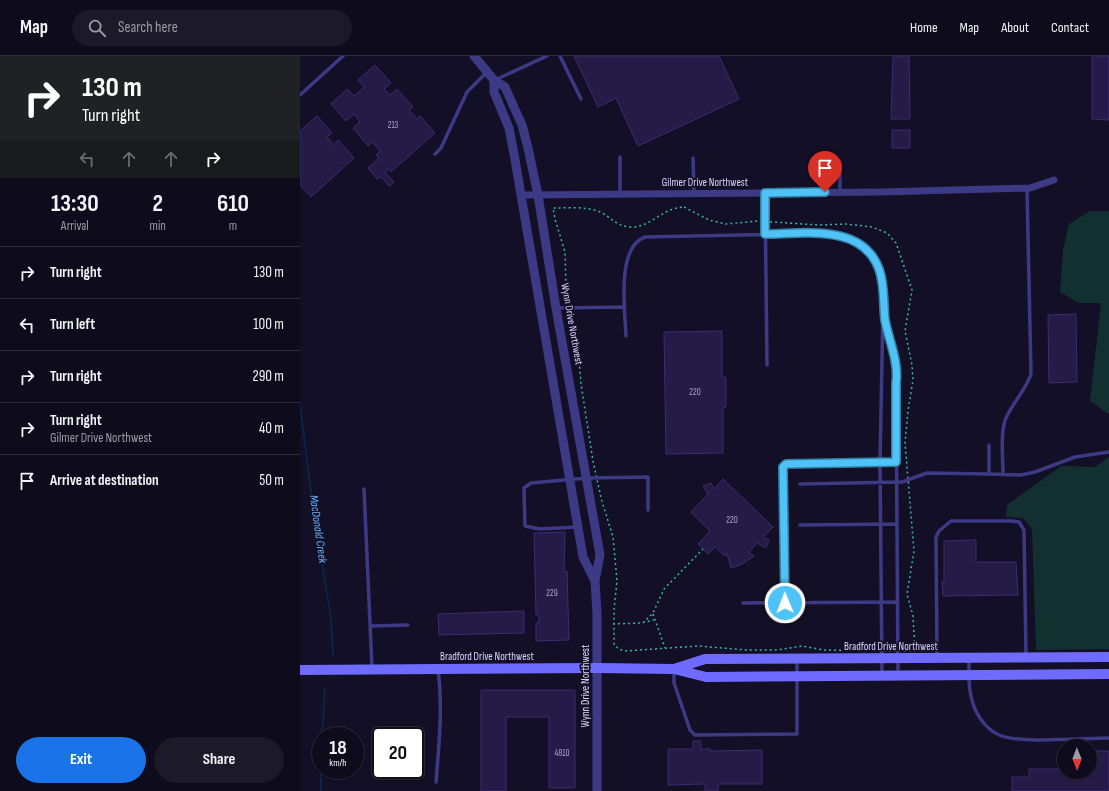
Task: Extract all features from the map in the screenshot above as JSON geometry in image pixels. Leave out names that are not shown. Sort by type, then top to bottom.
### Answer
[{"type":"main road","name":"Bradford Drive Northwest","points":[[674,669],[705,659],[797,659],[898,654],[937,658],[1109,658]]},
{"type":"main road","name":"Bradford Drive Northwest","points":[[300,670],[597,668],[674,669],[706,677],[1109,674]]},
{"type":"street","name":"Wynn Drive Northwest","points":[[474,56],[494,80],[505,87],[522,125],[538,195],[556,308],[592,478],[600,555],[595,581],[597,614],[597,791]]},
{"type":"street","name":"Wynn Drive Northwest","points":[[494,80],[494,92],[508,128],[521,195],[583,557],[595,581]]},
{"type":"street","name":"Gilmer Drive Northwest","points":[[521,195],[840,192],[1027,188],[1054,180]]},
{"type":"lane","points":[[300,95],[343,56]]},
{"type":"lane","points":[[494,80],[547,56]]},
{"type":"lane","points":[[560,56],[581,98]]},
{"type":"lane","points":[[435,154],[441,148],[467,92],[487,72]]},
{"type":"lane","points":[[620,157],[620,194]]},
{"type":"lane","points":[[693,158],[694,194]]},
{"type":"lane","points":[[840,162],[840,192]]},
{"type":"lane","points":[[1003,474],[1004,431],[1006,418],[1028,384],[1031,374],[1027,188]]},
{"type":"lane","points":[[765,193],[767,365]]},
{"type":"lane","points":[[626,336],[626,264],[633,246],[640,238],[651,236],[833,233],[846,237],[859,244],[870,254],[879,268],[883,303],[897,372],[896,462],[898,676]]},
{"type":"lane","points":[[882,676],[880,462],[881,321],[883,303]]},
{"type":"lane","points":[[556,308],[625,307]]},
{"type":"lane","points":[[989,445],[989,474]]},
{"type":"lane","points":[[800,484],[897,483],[907,481],[927,473],[1021,475],[1050,467],[1075,457],[1109,452]]},
{"type":"lane","points":[[785,603],[783,467],[789,463],[896,462]]},
{"type":"lane","points":[[578,527],[540,529],[526,526],[524,488],[531,483],[592,478],[648,477],[648,510]]},
{"type":"lane","points":[[784,484],[790,484]]},
{"type":"lane","points":[[364,489],[372,669]]},
{"type":"lane","points":[[937,658],[936,537],[939,531],[951,521],[1011,521],[1019,522],[1024,530],[1026,658]]},
{"type":"lane","points":[[800,525],[897,524]]},
{"type":"lane","points":[[784,526],[790,525]]},
{"type":"lane","points":[[743,603],[898,602]]},
{"type":"lane","points":[[371,626],[408,625]]},
{"type":"lane","points":[[969,658],[971,697],[979,716],[988,728],[999,735],[1022,739],[1109,738]]},
{"type":"lane","points":[[674,669],[674,683],[690,730],[695,735],[797,734],[797,659]]},
{"type":"lane","points":[[436,782],[440,735],[440,689],[437,669]]},
{"type":"path","points":[[553,208],[595,210],[615,223],[629,227],[642,226],[663,212],[676,208],[691,210],[716,222],[735,224],[765,222],[818,225],[846,224],[872,227],[887,233],[896,243],[912,290],[912,298],[905,324],[913,374],[905,439],[914,560],[906,594],[914,623],[915,651],[882,655],[824,650],[802,646],[762,650],[698,646],[640,651],[625,651],[619,649],[613,642],[617,581],[613,536],[601,498],[592,478],[578,346],[572,336],[570,308],[566,285],[564,246],[553,208]]},
{"type":"path","points":[[643,623],[652,613],[664,589],[703,549]]},
{"type":"path","points":[[652,613],[665,648]]},
{"type":"path","points":[[613,624],[643,623],[654,620]]},
{"type":"green space","points":[[1090,211],[1109,211],[1109,413],[1090,401],[1101,303],[1079,303],[1060,292],[1063,250],[1069,224]]},
{"type":"green space","points":[[1109,457],[1109,649],[1036,650],[1032,529],[1023,518],[1006,517],[1007,505],[1061,466],[1095,467]]},
{"type":"building","points":[[574,56],[719,56],[739,99],[638,146],[616,98],[598,107]]},
{"type":"building","points":[[893,56],[909,56],[910,119],[891,119]]},
{"type":"building","points":[[1092,56],[1109,56],[1109,120],[1092,119]]},
{"type":"building","points":[[375,65],[391,83],[384,89],[390,95],[397,89],[413,107],[409,110],[417,119],[420,116],[435,133],[391,172],[389,169],[385,172],[394,182],[389,186],[381,177],[377,179],[368,168],[379,158],[376,155],[380,151],[372,142],[368,146],[353,128],[360,122],[354,114],[346,121],[331,104],[347,89],[354,96],[356,95],[364,87],[358,80]]},
{"type":"building","points":[[317,116],[332,133],[327,137],[334,145],[338,140],[354,158],[311,197],[300,185],[300,131]]},
{"type":"building","points":[[892,130],[910,130],[910,148],[892,148]]},
{"type":"building","points":[[1076,314],[1077,382],[1049,383],[1048,315]]},
{"type":"building","points":[[722,331],[722,377],[726,377],[726,407],[723,408],[723,453],[666,454],[664,332]]},
{"type":"building","points":[[723,479],[773,527],[763,537],[769,540],[766,548],[757,543],[749,552],[754,556],[742,564],[731,568],[727,553],[725,556],[715,547],[708,554],[698,544],[710,531],[691,512],[708,494],[703,486],[711,483],[714,489]]},
{"type":"building","points":[[565,532],[564,572],[567,571],[569,640],[536,641],[536,623],[539,623],[539,615],[536,615],[534,533]]},
{"type":"building","points":[[976,540],[976,562],[1016,562],[1018,595],[943,596],[942,582],[944,582],[944,541]]},
{"type":"building","points":[[524,611],[524,633],[439,635],[438,614]]},
{"type":"building","points":[[481,690],[575,690],[575,788],[549,788],[549,717],[506,717],[506,791],[481,791]]},
{"type":"building","points":[[693,741],[701,741],[701,749],[710,749],[710,751],[762,750],[762,784],[718,784],[718,791],[705,791],[705,784],[668,785],[668,749],[693,749]]},
{"type":"building","points":[[1097,751],[1109,751],[1109,791],[1012,791],[1012,777],[1029,777],[1029,769],[1057,769],[1057,779],[1097,779]]},
{"type":"waterway","name":"MacDonald Creek","points":[[300,404],[310,485],[331,619],[333,655]]},
{"type":"waterway","name":"MacDonald Creek","points":[[323,727],[325,688]]},
{"type":"waterway","name":"MacDonald Creek","points":[[321,779],[321,791]]},
{"type":"route","points":[[785,603],[783,467],[789,463],[896,462],[897,372],[883,303],[882,280],[879,268],[875,261],[866,249],[839,234],[765,234],[765,193],[825,192]]}]
